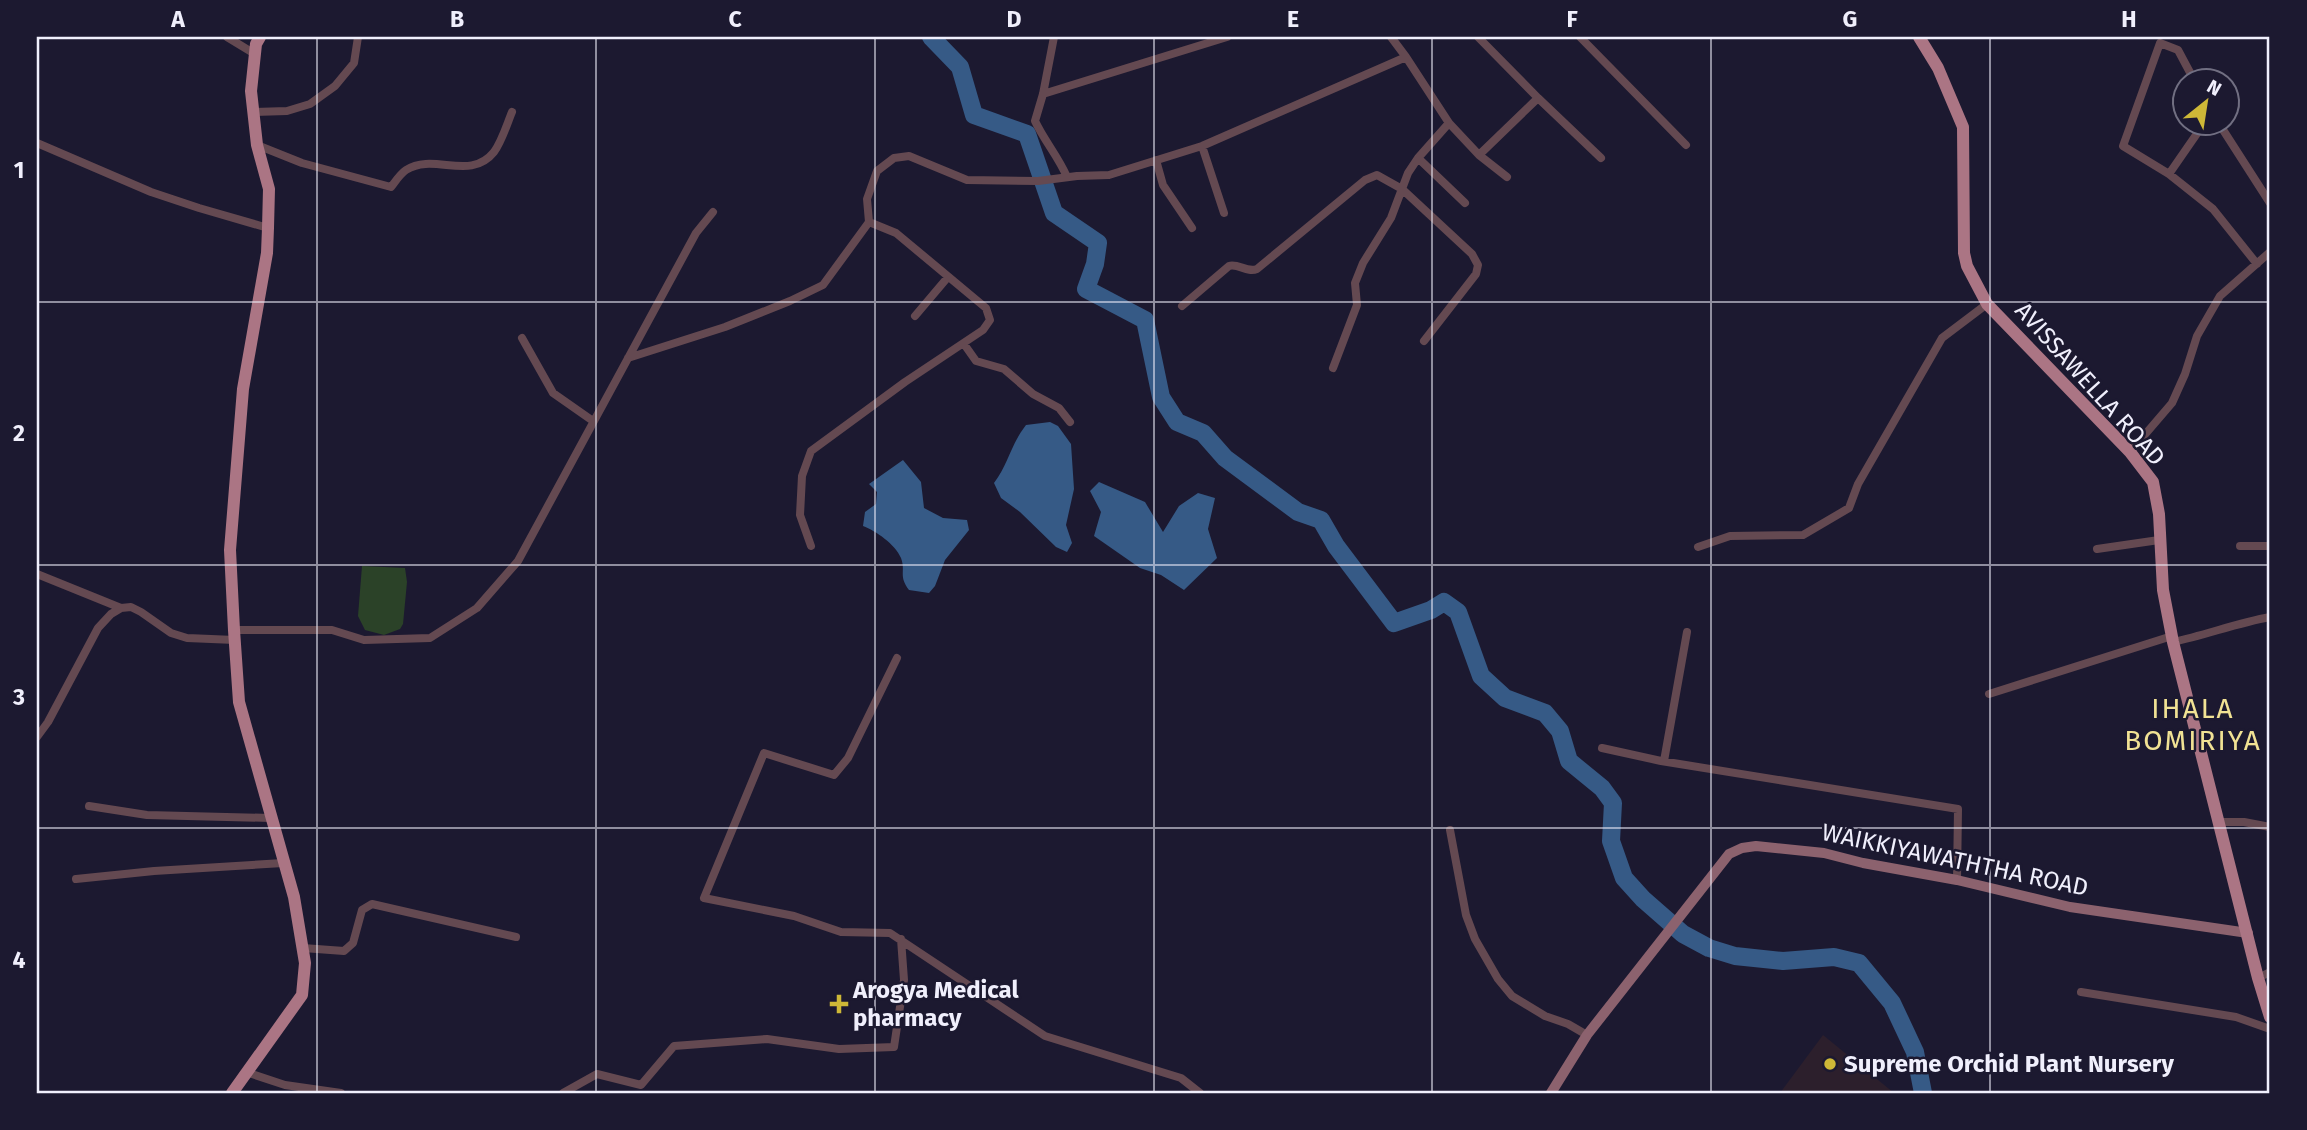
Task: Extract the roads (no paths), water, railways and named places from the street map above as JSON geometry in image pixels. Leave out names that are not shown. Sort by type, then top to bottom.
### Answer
[{"type":"main road","points":[[232,1093],[302,995],[306,963],[294,897],[239,702],[234,635],[230,550],[242,403],[267,253],[270,189],[257,145],[251,91],[255,54],[260,37]]},
{"type":"main road","name":"AVISSAWELLA ROAD","points":[[1919,37],[1938,68],[1962,127],[1967,266],[1987,304],[2130,452],[2152,482],[2160,514],[2163,590],[2173,639],[2270,1017]]},
{"type":"street","points":[[227,37],[255,54]]},
{"type":"street","points":[[253,112],[287,111],[310,104],[335,86],[354,63],[358,37]]},
{"type":"street","points":[[1054,37],[1035,121],[1043,139],[1057,155],[1067,177]]},
{"type":"street","points":[[1043,94],[1227,37]]},
{"type":"street","points":[[1391,37],[1449,123],[1479,155],[1507,177]]},
{"type":"street","points":[[1478,37],[1538,99],[1601,158]]},
{"type":"street","points":[[1580,37],[1686,145]]},
{"type":"street","points":[[2187,66],[2178,50],[2160,43],[2123,146],[2169,174],[2213,209],[2257,264]]},
{"type":"street","points":[[628,358],[724,327],[823,285],[869,222],[867,200],[877,170],[894,158],[909,156],[967,180],[1038,181],[1109,175],[1202,146],[1406,57]]},
{"type":"street","points":[[1479,155],[1538,99]]},
{"type":"street","points":[[257,145],[302,163],[391,187],[407,170],[434,163],[464,168],[483,163],[495,150],[512,112]]},
{"type":"street","points":[[1333,368],[1357,305],[1355,283],[1363,263],[1391,218],[1408,173],[1449,123]]},
{"type":"street","points":[[2169,174],[2195,136]]},
{"type":"street","points":[[2227,136],[2270,203]]},
{"type":"street","points":[[37,143],[151,192],[268,228]]},
{"type":"street","points":[[1202,146],[1224,213]]},
{"type":"street","points":[[1418,158],[1465,203]]},
{"type":"street","points":[[1156,160],[1163,185],[1192,228]]},
{"type":"street","points":[[1182,306],[1229,266],[1257,270],[1321,214],[1370,176],[1377,175],[1402,189],[1472,254],[1478,265],[1476,274],[1424,341]]},
{"type":"street","points":[[37,737],[48,722],[98,628],[121,608],[131,607],[141,611],[171,633],[187,638],[332,630],[364,640],[430,638],[477,608],[518,561],[696,233],[713,212]]},
{"type":"street","points":[[811,546],[800,515],[802,476],[811,452],[905,382],[964,344],[987,326],[990,320],[986,308],[896,233],[869,222]]},
{"type":"street","points":[[2130,452],[2172,403],[2197,336],[2220,296],[2270,252]]},
{"type":"street","points":[[915,316],[948,277]]},
{"type":"street","points":[[1698,547],[1730,536],[1803,535],[1849,508],[1858,484],[1942,338],[1987,304]]},
{"type":"street","points":[[522,338],[553,393],[593,421]]},
{"type":"street","points":[[964,344],[976,361],[1004,369],[1033,394],[1059,408],[1070,422]]},
{"type":"street","points":[[2097,549],[2159,540]]},
{"type":"street","points":[[2240,546],[2270,546]]},
{"type":"street","points":[[37,574],[121,608]]},
{"type":"street","points":[[1989,694],[2173,639],[2205,635],[2243,622],[2270,617]]},
{"type":"street","points":[[1664,761],[1686,632]]},
{"type":"street","points":[[897,658],[848,758],[834,775],[764,753],[704,898],[793,916],[841,932],[890,933],[1045,1036],[1181,1078],[1199,1093]]},
{"type":"street","points":[[1602,748],[1664,761],[1958,809],[1957,880]]},
{"type":"street","points":[[89,806],[147,815],[271,818]]},
{"type":"street","points":[[2220,822],[2244,822],[2270,828]]},
{"type":"street","points":[[1450,830],[1466,915],[1475,939],[1498,979],[1512,996],[1545,1016],[1568,1024],[1587,1035]]},
{"type":"street","name":"WAIKKIYAWATHTHA ROAD","points":[[1551,1093],[1587,1035],[1729,854],[1742,848],[1756,846],[1824,853],[1957,880],[2070,907],[2248,933]]},
{"type":"street","points":[[76,879],[283,863]]},
{"type":"street","points":[[303,948],[344,951],[353,943],[362,910],[372,904],[516,937]]},
{"type":"street","points":[[563,1093],[597,1074],[641,1085],[674,1046],[767,1039],[839,1049],[894,1047],[904,980],[901,939]]},
{"type":"street","points":[[2258,978],[2270,972]]},
{"type":"street","points":[[2081,992],[2236,1017],[2270,1029]]},
{"type":"street","points":[[246,1072],[285,1086],[334,1093]]},
{"type":"water","points":[[1050,422],[1058,426],[1071,444],[1074,489],[1066,525],[1072,543],[1067,552],[1056,547],[1020,512],[1001,498],[994,483],[1026,425]]},
{"type":"water","points":[[903,460],[921,482],[924,508],[943,518],[967,520],[969,530],[945,560],[935,586],[929,593],[909,590],[904,581],[898,553],[885,539],[863,526],[865,512],[876,504],[877,492],[869,484]]},
{"type":"water","points":[[1099,482],[1145,502],[1163,532],[1179,506],[1198,493],[1215,498],[1208,529],[1217,558],[1184,590],[1161,575],[1140,568],[1094,536],[1101,512],[1090,491]]},
{"type":"waterway","points":[[931,37],[960,67],[974,115],[1027,134],[1054,213],[1098,243],[1095,264],[1086,289],[1145,320],[1161,397],[1177,422],[1203,433],[1225,458],[1298,512],[1321,520],[1336,546],[1394,623],[1431,610],[1444,602],[1458,612],[1481,676],[1505,698],[1545,713],[1560,731],[1569,761],[1602,788],[1613,803],[1611,841],[1624,878],[1643,899],[1683,934],[1709,948],[1735,956],[1783,961],[1834,957],[1859,963],[1892,1003],[1915,1052],[1923,1093]]},
{"type":"place","name":"Arogya Medical pharmacy","points":[[839,1004]]},
{"type":"place","name":"Supreme Orchid Plant Nursery","points":[[1830,1064]]},
{"type":"district","name":"IHALA BOMIRIYA","points":[[2193,724]]}]
